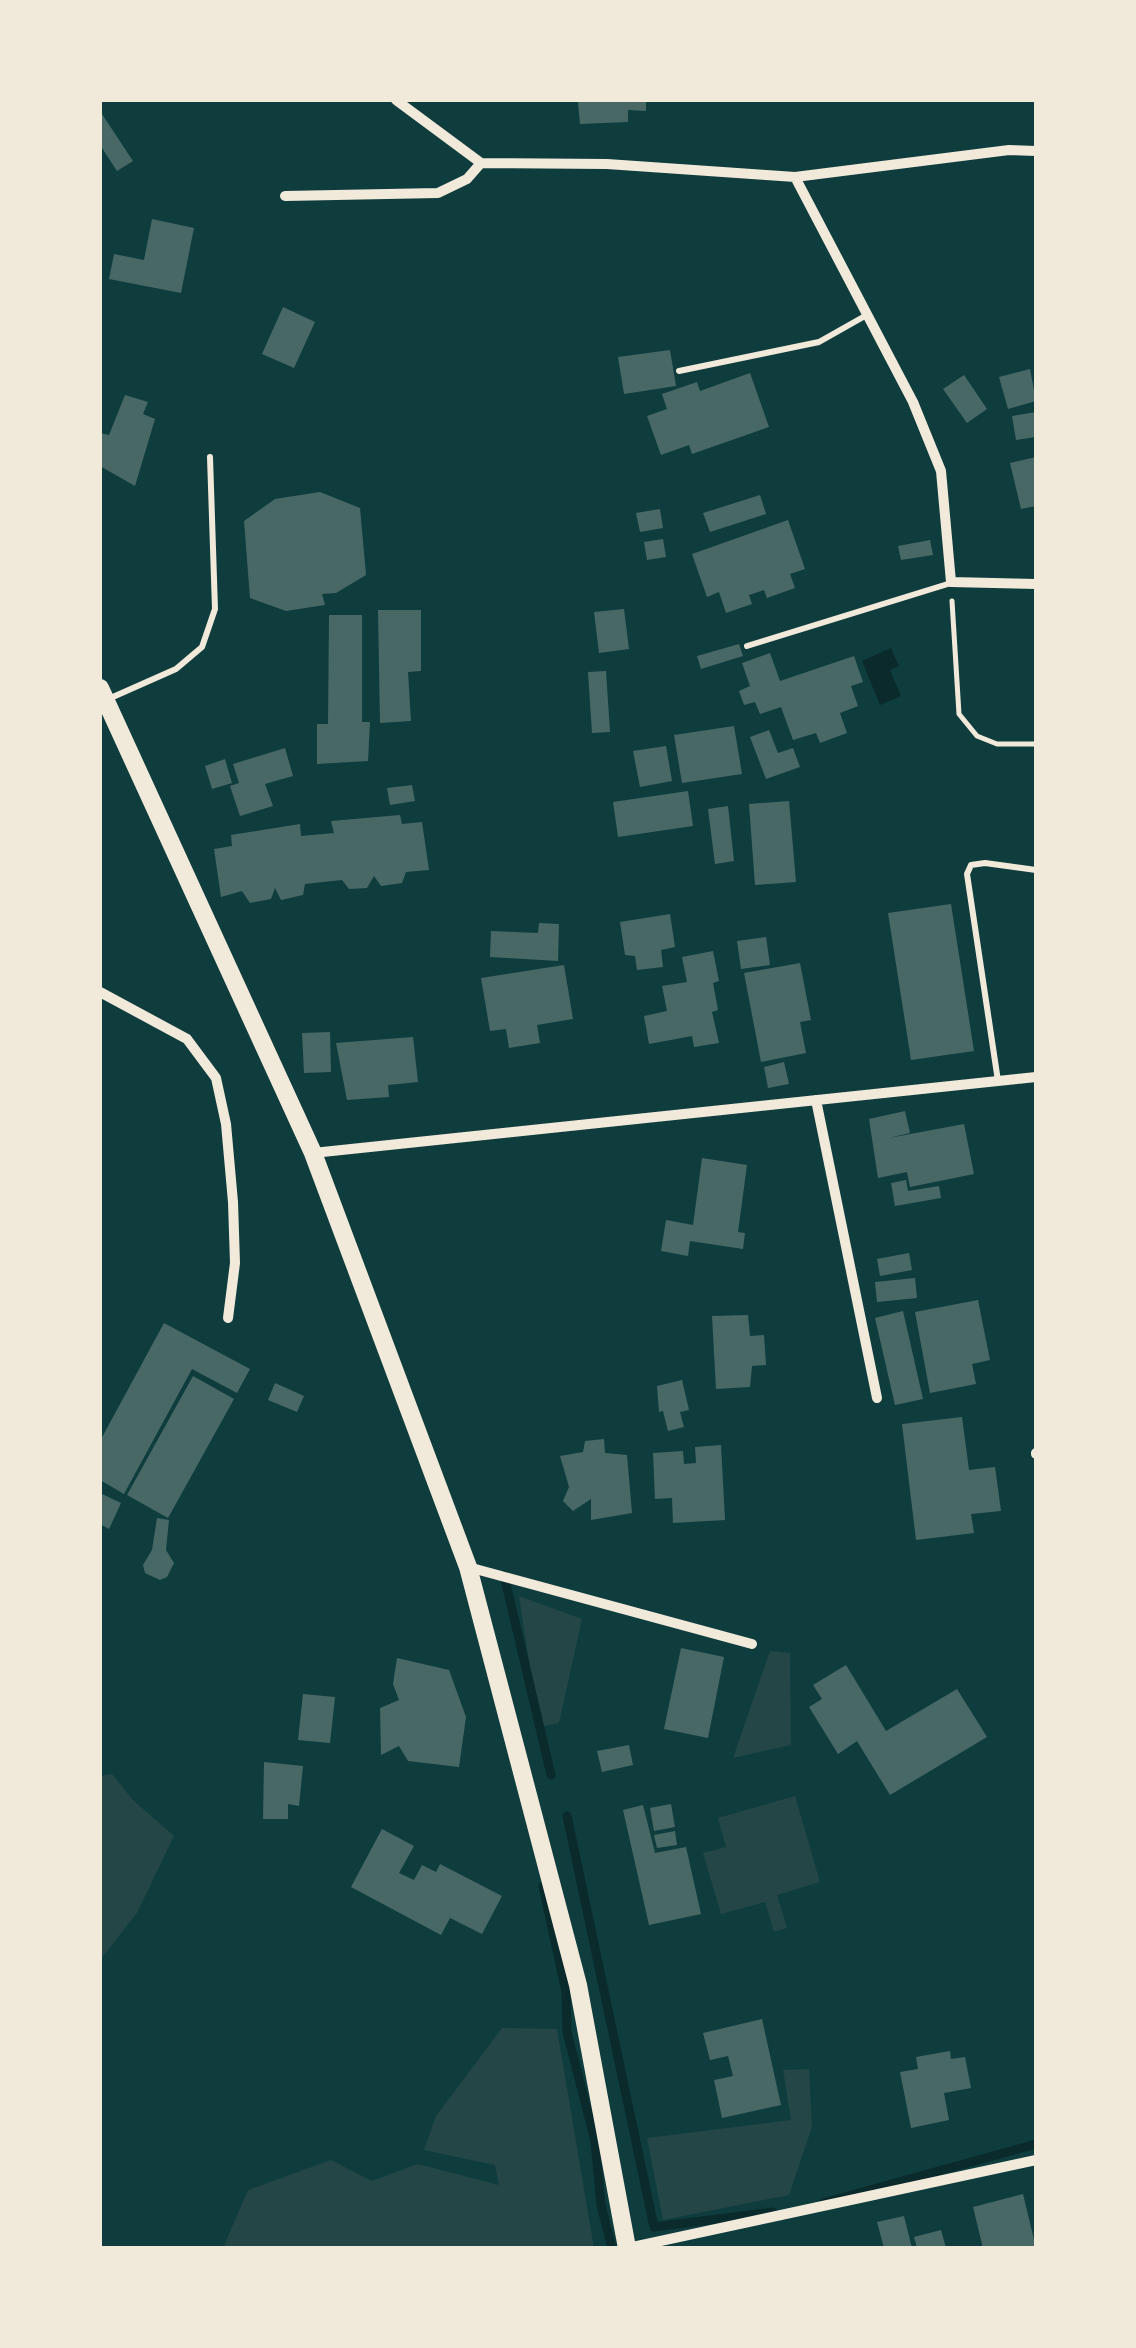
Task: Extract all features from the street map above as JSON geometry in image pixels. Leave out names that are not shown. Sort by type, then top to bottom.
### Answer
[{"type":"street","points":[[396,100],[481,162],[608,164],[795,177],[1009,150],[1036,151]]},
{"type":"street","points":[[285,196],[438,193],[467,179],[481,162]]},
{"type":"street","points":[[795,177],[913,402],[940,471],[952,582],[1036,584]]},
{"type":"street","points":[[102,694],[313,1153],[468,1567],[578,1985],[628,2248],[1036,2160]]},
{"type":"street","points":[[100,992],[187,1039],[216,1078],[226,1124],[233,1202],[235,1263],[228,1318]]},
{"type":"street","points":[[313,1153],[1036,1077]]},
{"type":"street","points":[[816,1100],[876,1398]]},
{"type":"street","points":[[468,1567],[752,1644]]},
{"type":"lane","points":[[679,371],[818,342],[866,316]]},
{"type":"lane","points":[[102,694],[176,670],[202,647],[215,610],[210,457]]},
{"type":"lane","points":[[747,646],[952,582]]},
{"type":"lane","points":[[998,1080],[967,874],[971,865],[985,863],[1036,870]]},
{"type":"path","points":[[952,582],[954,684],[959,714],[977,736],[996,744],[1036,744]]},
{"type":"shaded area","points":[[891,648],[899,666],[890,670],[901,696],[880,705],[862,661]]},
{"type":"shaded area","points":[[519,1596],[582,1619],[559,1723],[539,1727]]},
{"type":"shaded area","points":[[770,1651],[790,1653],[791,1745],[733,1758]]},
{"type":"shaded area","points":[[112,1774],[133,1800],[174,1836],[137,1913],[100,1960],[100,1776]]},
{"type":"shaded area","points":[[795,1796],[820,1882],[777,1895],[787,1928],[774,1932],[765,1902],[721,1914],[703,1853],[726,1847],[718,1818]]},
{"type":"shaded area","points":[[502,2028],[557,2029],[594,2248],[223,2248],[248,2190],[331,2160],[372,2181],[418,2164],[499,2185],[495,2165],[424,2150],[436,2116]]},
{"type":"shaded area","points":[[809,2069],[812,2127],[789,2195],[663,2220],[647,2138],[791,2120],[783,2070]]},
{"type":"building","points":[[646,100],[646,111],[628,110],[628,122],[580,124],[578,102]]},
{"type":"building","points":[[100,111],[133,161],[117,171],[100,145]]},
{"type":"building","points":[[152,219],[194,228],[181,293],[109,279],[114,254],[144,260]]},
{"type":"building","points":[[283,307],[315,322],[294,368],[262,354]]},
{"type":"building","points":[[670,350],[676,386],[624,394],[618,357]]},
{"type":"building","points":[[1030,369],[1036,401],[1008,409],[999,377]]},
{"type":"building","points":[[750,373],[769,427],[692,454],[689,445],[661,455],[647,416],[667,409],[662,394],[697,382],[700,391]]},
{"type":"building","points":[[964,375],[987,409],[967,423],[943,389]]},
{"type":"building","points":[[125,395],[148,402],[143,414],[155,419],[135,486],[100,466],[100,433],[109,435]]},
{"type":"building","points":[[1036,412],[1036,437],[1016,440],[1012,416]]},
{"type":"building","points":[[1036,457],[1036,506],[1021,509],[1010,463]]},
{"type":"building","points":[[320,492],[360,508],[366,575],[336,593],[322,594],[325,605],[286,611],[250,598],[244,521],[275,499]]},
{"type":"building","points":[[760,495],[766,514],[710,532],[703,513]]},
{"type":"building","points":[[660,509],[663,528],[640,532],[636,513]]},
{"type":"building","points":[[788,520],[805,569],[790,574],[795,588],[767,598],[764,590],[749,595],[752,604],[726,613],[719,592],[707,597],[692,554]]},
{"type":"building","points":[[663,539],[666,557],[647,560],[644,542]]},
{"type":"building","points":[[930,540],[933,555],[901,560],[898,546]]},
{"type":"building","points":[[624,609],[629,649],[599,653],[594,612]]},
{"type":"building","points":[[378,610],[421,610],[421,671],[408,672],[411,721],[380,723]]},
{"type":"building","points":[[329,615],[362,615],[362,722],[370,722],[368,761],[317,764],[317,724],[328,724]]},
{"type":"building","points":[[739,644],[743,656],[701,669],[697,656]]},
{"type":"building","points":[[770,653],[780,681],[854,656],[863,682],[851,686],[858,706],[840,713],[847,733],[820,743],[816,733],[793,740],[781,707],[760,714],[755,702],[744,705],[739,691],[750,686],[742,663]]},
{"type":"building","points":[[606,671],[610,732],[592,733],[588,672]]},
{"type":"building","points":[[734,726],[742,774],[682,783],[674,735]]},
{"type":"building","points":[[769,730],[778,753],[793,748],[800,767],[766,779],[750,737]]},
{"type":"building","points":[[666,746],[672,781],[640,787],[633,751]]},
{"type":"building","points":[[285,748],[293,776],[265,784],[273,806],[240,816],[230,786],[239,783],[233,764]]},
{"type":"building","points":[[225,759],[232,783],[212,789],[205,766]]},
{"type":"building","points":[[412,785],[415,801],[390,805],[387,788]]},
{"type":"building","points":[[688,791],[693,826],[618,837],[613,802]]},
{"type":"building","points":[[789,801],[796,882],[755,885],[749,804]]},
{"type":"building","points":[[728,806],[734,861],[715,864],[708,809]]},
{"type":"building","points":[[400,815],[402,824],[422,822],[429,870],[406,872],[402,883],[381,886],[374,876],[367,888],[349,889],[342,880],[305,884],[303,895],[281,900],[275,888],[271,899],[250,903],[242,891],[221,897],[214,849],[232,846],[231,835],[300,824],[301,836],[334,833],[331,821]]},
{"type":"building","points":[[951,904],[974,1051],[911,1060],[888,913]]},
{"type":"building","points":[[670,914],[675,947],[661,950],[663,967],[637,970],[635,956],[625,955],[620,922]]},
{"type":"building","points":[[539,923],[559,924],[558,961],[490,957],[491,931],[538,933]]},
{"type":"building","points":[[766,937],[770,965],[741,969],[737,941]]},
{"type":"building","points":[[713,951],[719,981],[713,983],[718,1010],[712,1012],[719,1043],[694,1047],[692,1036],[649,1044],[644,1016],[667,1011],[662,986],[687,982],[682,957]]},
{"type":"building","points":[[800,963],[811,1020],[800,1022],[806,1053],[761,1062],[744,973]]},
{"type":"building","points":[[564,965],[573,1019],[537,1025],[540,1043],[509,1048],[506,1029],[490,1031],[481,978]]},
{"type":"building","points":[[330,1032],[331,1072],[304,1073],[302,1033]]},
{"type":"building","points":[[413,1037],[418,1082],[388,1085],[389,1097],[347,1100],[336,1043]]},
{"type":"building","points":[[784,1062],[789,1084],[768,1088],[764,1067]]},
{"type":"building","points":[[905,1111],[910,1133],[889,1138],[964,1124],[974,1174],[910,1187],[907,1172],[878,1178],[869,1119]]},
{"type":"building","points":[[702,1158],[747,1165],[738,1232],[745,1233],[743,1249],[690,1241],[688,1256],[661,1251],[666,1220],[693,1225]]},
{"type":"building","points":[[906,1180],[908,1191],[939,1186],[941,1198],[895,1206],[891,1183]]},
{"type":"building","points":[[909,1253],[912,1270],[880,1276],[877,1259]]},
{"type":"building","points":[[915,1278],[917,1298],[877,1302],[875,1282]]},
{"type":"building","points":[[978,1300],[990,1360],[972,1364],[976,1384],[930,1393],[915,1312]]},
{"type":"building","points":[[903,1311],[923,1399],[895,1405],[875,1318]]},
{"type":"building","points":[[748,1315],[750,1336],[764,1335],[766,1365],[752,1366],[750,1387],[716,1389],[712,1316]]},
{"type":"building","points":[[164,1323],[250,1369],[237,1393],[192,1369],[124,1494],[100,1480],[100,1441]]},
{"type":"building","points":[[193,1376],[234,1399],[168,1518],[127,1495]]},
{"type":"building","points":[[682,1380],[689,1410],[680,1412],[684,1427],[668,1431],[663,1411],[659,1412],[657,1386]]},
{"type":"building","points":[[275,1383],[304,1396],[297,1412],[268,1400]]},
{"type":"building","points":[[962,1417],[969,1470],[995,1467],[1001,1511],[971,1514],[974,1533],[916,1540],[902,1424]]},
{"type":"building","points":[[604,1439],[605,1453],[627,1455],[632,1513],[591,1520],[591,1499],[573,1511],[563,1501],[569,1487],[560,1456],[583,1452],[585,1441]]},
{"type":"building","points":[[721,1445],[725,1520],[673,1523],[672,1498],[655,1499],[653,1453],[683,1451],[684,1464],[696,1463],[695,1447]]},
{"type":"building","points":[[100,1493],[121,1503],[109,1529],[100,1524]]},
{"type":"building","points":[[157,1518],[169,1520],[166,1550],[174,1563],[167,1577],[160,1580],[145,1573],[143,1565],[152,1550]]},
{"type":"building","points":[[681,1648],[724,1657],[708,1738],[664,1729]]},
{"type":"building","points":[[397,1658],[449,1670],[466,1717],[459,1767],[408,1761],[399,1746],[381,1755],[380,1708],[399,1700],[393,1684]]},
{"type":"building","points":[[846,1665],[886,1731],[957,1689],[987,1737],[890,1795],[857,1741],[838,1754],[809,1707],[822,1699],[813,1685]]},
{"type":"building","points":[[303,1694],[335,1697],[330,1743],[298,1740]]},
{"type":"building","points":[[629,1745],[633,1765],[602,1772],[597,1751]]},
{"type":"building","points":[[264,1762],[303,1766],[299,1806],[288,1804],[288,1819],[263,1819]]},
{"type":"building","points":[[671,1804],[675,1827],[654,1831],[650,1808]]},
{"type":"building","points":[[643,1805],[655,1853],[686,1847],[701,1914],[649,1925],[623,1810]]},
{"type":"building","points":[[382,1829],[414,1846],[399,1873],[414,1880],[422,1865],[436,1872],[440,1864],[502,1896],[482,1934],[450,1918],[441,1935],[351,1887]]},
{"type":"building","points":[[675,1831],[677,1845],[657,1848],[654,1835]]},
{"type":"building","points":[[762,2019],[781,2105],[722,2118],[714,2080],[733,2076],[728,2056],[710,2060],[703,2033]]},
{"type":"building","points":[[950,2051],[951,2059],[965,2057],[971,2088],[944,2093],[949,2120],[911,2128],[900,2072],[918,2069],[916,2057]]},
{"type":"building","points":[[1023,2194],[1036,2248],[983,2248],[973,2207]]},
{"type":"building","points":[[904,2216],[912,2248],[884,2248],[877,2222]]},
{"type":"building","points":[[941,2230],[946,2248],[917,2248],[914,2237]]},
{"type":"waterway","points":[[504,1575],[551,1775]]},
{"type":"waterway","points":[[567,1816],[654,2227],[773,2212]]},
{"type":"waterway","points":[[543,1886],[566,1992],[567,2032],[595,2141],[601,2205],[612,2248]]},
{"type":"waterway","points":[[823,2203],[1036,2144]]}]
